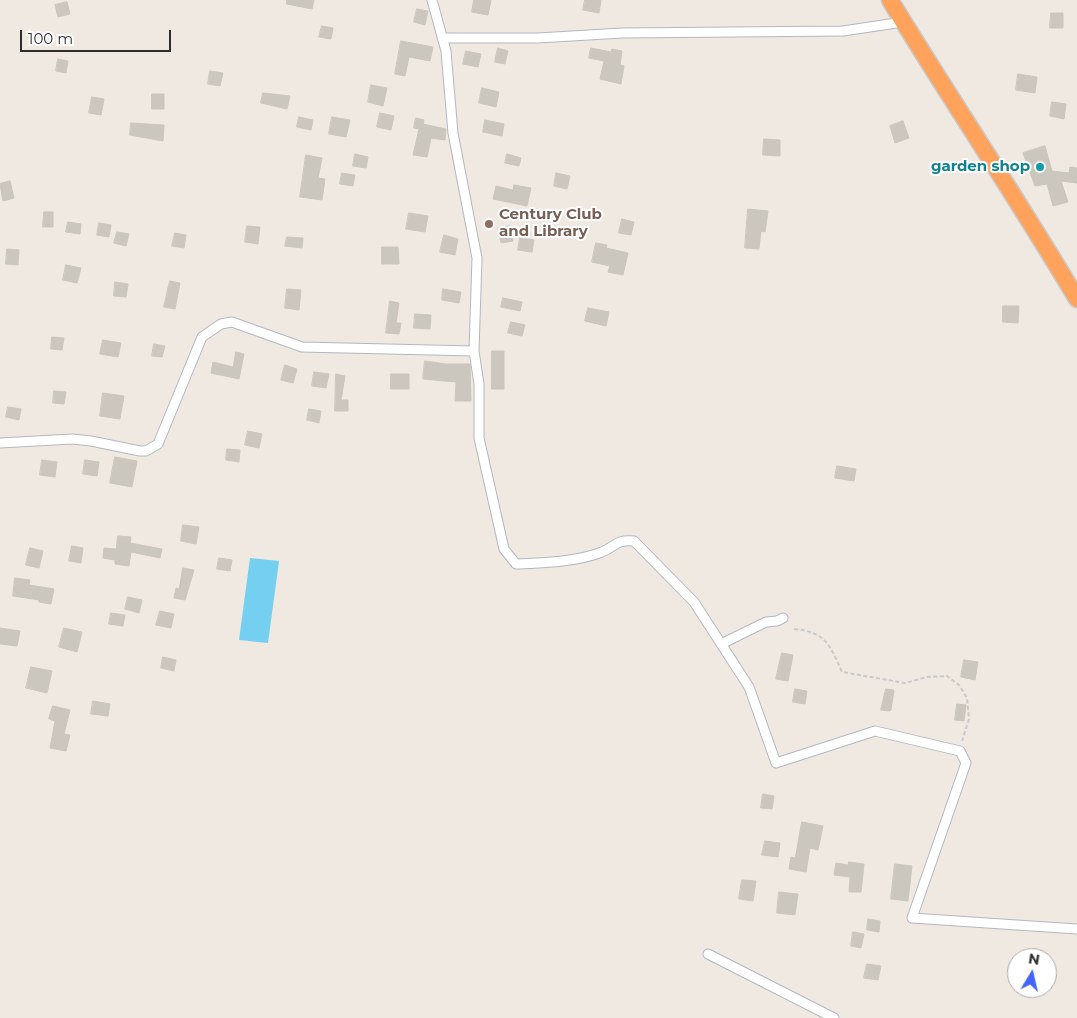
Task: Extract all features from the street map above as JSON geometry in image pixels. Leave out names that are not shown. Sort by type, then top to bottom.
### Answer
[{"type":"highway","points":[[890,0],[947,93],[1024,210],[1076,294]]},
{"type":"street","points":[[432,0],[446,51],[453,133],[476,258],[474,351],[479,384],[479,438],[504,549],[516,564],[555,562],[602,552],[622,540],[634,541],[694,602],[721,644],[749,688],[776,763],[875,731],[960,751],[966,762],[912,918],[1077,929]]},
{"type":"street","points":[[442,38],[538,38],[622,33],[843,31],[903,22]]},
{"type":"street","points":[[0,443],[72,439],[91,440],[140,451],[153,448],[158,444],[202,337],[221,324],[232,322],[302,347],[474,351]]},
{"type":"street","points":[[721,644],[766,622],[777,621],[783,618]]},
{"type":"street","points":[[708,954],[834,1018]]},
{"type":"path","points":[[794,629],[810,631],[824,638],[836,656],[842,672],[905,683],[927,677],[947,676],[960,685],[967,698],[969,719],[962,744]]},
{"type":"water","points":[[250,558],[279,561],[268,643],[239,640]]},
{"type":"building","points":[[287,0],[314,0],[312,9],[287,4]]},
{"type":"building","points":[[474,0],[491,0],[488,15],[472,12]]},
{"type":"building","points":[[585,0],[601,0],[599,13],[583,10]]},
{"type":"building","points":[[67,2],[70,14],[58,17],[55,5]]},
{"type":"building","points":[[417,9],[428,11],[425,25],[414,22]]},
{"type":"building","points":[[1051,13],[1063,13],[1063,28],[1050,28]]},
{"type":"building","points":[[322,26],[333,28],[331,39],[319,37]]},
{"type":"building","points":[[401,41],[433,47],[430,61],[409,57],[405,76],[395,74]]},
{"type":"building","points":[[498,48],[508,51],[505,64],[495,62]]},
{"type":"building","points":[[591,48],[611,52],[612,49],[622,51],[620,65],[624,66],[621,84],[600,79],[604,61],[589,58]]},
{"type":"building","points":[[466,51],[481,54],[478,67],[463,64]]},
{"type":"building","points":[[58,59],[68,61],[66,73],[56,71]]},
{"type":"building","points":[[210,71],[223,73],[220,86],[208,84]]},
{"type":"building","points":[[1018,74],[1037,77],[1035,93],[1016,90]]},
{"type":"building","points":[[371,85],[387,88],[383,106],[368,102]]},
{"type":"building","points":[[482,88],[499,92],[496,107],[479,103]]},
{"type":"building","points":[[263,93],[290,96],[287,109],[261,103]]},
{"type":"building","points":[[152,94],[164,94],[164,109],[152,109]]},
{"type":"building","points":[[92,97],[104,99],[101,115],[89,113]]},
{"type":"building","points":[[1052,102],[1066,104],[1064,119],[1050,116]]},
{"type":"building","points":[[380,113],[394,116],[391,130],[377,127]]},
{"type":"building","points":[[299,117],[313,120],[311,130],[297,127]]},
{"type":"building","points":[[332,117],[350,120],[346,137],[329,134]]},
{"type":"building","points":[[416,118],[424,120],[423,124],[446,129],[445,140],[431,138],[427,157],[413,155],[419,129],[414,128]]},
{"type":"building","points":[[485,120],[504,124],[502,136],[483,132]]},
{"type":"building","points":[[903,121],[909,138],[895,143],[890,126]]},
{"type":"building","points":[[131,123],[164,125],[163,141],[130,135]]},
{"type":"building","points":[[764,139],[780,140],[780,156],[763,155]]},
{"type":"building","points":[[1045,146],[1052,171],[1069,173],[1070,167],[1077,168],[1077,183],[1061,181],[1068,202],[1053,206],[1047,184],[1035,186],[1023,153]]},
{"type":"building","points":[[355,154],[368,157],[366,168],[353,166]]},
{"type":"building","points":[[507,154],[521,158],[519,166],[505,163]]},
{"type":"building","points":[[306,155],[322,158],[318,178],[325,179],[322,200],[300,197]]},
{"type":"building","points":[[342,173],[355,175],[353,186],[340,184]]},
{"type":"building","points":[[556,173],[570,176],[567,189],[554,186]]},
{"type":"building","points":[[10,181],[14,198],[3,201],[0,184]]},
{"type":"building","points":[[514,185],[531,188],[527,206],[493,199],[496,186],[513,190]]},
{"type":"building","points":[[748,209],[768,211],[765,232],[761,231],[759,249],[745,248]]},
{"type":"building","points":[[44,212],[53,212],[53,227],[43,227]]},
{"type":"building","points":[[409,213],[428,216],[425,232],[406,229]]},
{"type":"building","points":[[622,219],[634,222],[631,235],[619,233]]},
{"type":"building","points":[[68,222],[81,224],[80,234],[66,232]]},
{"type":"building","points":[[99,223],[111,225],[109,237],[97,235]]},
{"type":"building","points":[[247,226],[260,227],[258,244],[245,242]]},
{"type":"building","points":[[510,226],[513,241],[501,243],[498,228]]},
{"type":"building","points":[[117,232],[129,234],[126,246],[114,243]]},
{"type":"building","points":[[175,233],[186,235],[184,248],[172,246]]},
{"type":"building","points":[[444,235],[458,239],[455,255],[440,252]]},
{"type":"building","points":[[287,237],[303,238],[302,248],[285,246]]},
{"type":"building","points":[[520,238],[534,240],[532,252],[518,250]]},
{"type":"building","points":[[596,243],[607,245],[606,248],[628,253],[623,275],[608,272],[610,266],[592,262]]},
{"type":"building","points":[[382,247],[398,247],[399,264],[382,264]]},
{"type":"building","points":[[7,249],[19,250],[18,265],[6,264]]},
{"type":"building","points":[[66,265],[81,268],[77,283],[63,280]]},
{"type":"building","points":[[170,281],[180,283],[175,309],[164,307]]},
{"type":"building","points":[[115,282],[128,284],[126,297],[114,296]]},
{"type":"building","points":[[287,289],[301,290],[299,310],[285,308]]},
{"type":"building","points":[[443,289],[461,292],[459,303],[442,300]]},
{"type":"building","points":[[503,298],[522,302],[520,311],[501,307]]},
{"type":"building","points":[[390,301],[399,303],[396,323],[401,323],[399,334],[386,333]]},
{"type":"building","points":[[1003,306],[1019,306],[1018,323],[1003,322]]},
{"type":"building","points":[[588,308],[609,312],[606,326],[585,321]]},
{"type":"building","points":[[415,314],[431,315],[430,329],[414,328]]},
{"type":"building","points":[[511,322],[525,325],[522,336],[508,333]]},
{"type":"building","points":[[52,337],[64,338],[62,350],[51,349]]},
{"type":"building","points":[[103,340],[121,343],[118,357],[100,354]]},
{"type":"building","points":[[154,344],[165,346],[162,357],[152,356]]},
{"type":"building","points":[[492,351],[504,351],[504,389],[492,389]]},
{"type":"building","points":[[236,352],[244,354],[239,379],[211,373],[213,362],[233,367]]},
{"type":"building","points":[[425,361],[446,364],[470,364],[471,401],[455,401],[456,382],[423,379]]},
{"type":"building","points":[[285,365],[297,369],[293,383],[281,380]]},
{"type":"building","points":[[314,372],[329,374],[326,388],[312,386]]},
{"type":"building","points":[[336,374],[345,376],[341,400],[348,400],[348,411],[335,411]]},
{"type":"building","points":[[391,374],[409,374],[409,389],[391,389]]},
{"type":"building","points":[[54,391],[66,392],[64,404],[53,403]]},
{"type":"building","points":[[103,393],[124,396],[120,419],[100,416]]},
{"type":"building","points":[[8,407],[21,409],[19,420],[6,417]]},
{"type":"building","points":[[309,409],[321,411],[319,423],[307,420]]},
{"type":"building","points":[[248,431],[262,434],[259,448],[245,445]]},
{"type":"building","points":[[227,449],[240,450],[239,462],[226,460]]},
{"type":"building","points":[[115,457],[137,461],[132,487],[110,483]]},
{"type":"building","points":[[42,460],[57,462],[55,477],[40,475]]},
{"type":"building","points":[[85,460],[99,462],[97,476],[83,474]]},
{"type":"building","points":[[837,466],[856,469],[854,481],[835,478]]},
{"type":"building","points":[[183,525],[199,527],[196,544],[181,541]]},
{"type":"building","points":[[118,536],[131,537],[130,543],[162,549],[160,558],[131,552],[129,566],[115,564],[115,560],[103,558],[104,548],[116,549]]},
{"type":"building","points":[[72,546],[83,548],[81,563],[69,561]]},
{"type":"building","points":[[30,548],[43,551],[39,568],[26,565]]},
{"type":"building","points":[[219,558],[232,560],[230,571],[217,569]]},
{"type":"building","points":[[183,568],[194,570],[185,600],[174,598],[176,588],[179,589]]},
{"type":"building","points":[[15,578],[30,580],[29,585],[54,589],[51,604],[13,596]]},
{"type":"building","points":[[128,597],[142,600],[139,613],[125,609]]},
{"type":"building","points":[[160,611],[174,614],[171,628],[156,625]]},
{"type":"building","points":[[111,613],[125,615],[123,626],[109,624]]},
{"type":"building","points":[[0,628],[20,631],[17,646],[0,644]]},
{"type":"building","points":[[64,628],[82,632],[77,652],[59,647]]},
{"type":"building","points":[[782,653],[793,655],[788,681],[776,679]]},
{"type":"building","points":[[163,657],[176,660],[174,671],[161,668]]},
{"type":"building","points":[[964,660],[978,662],[975,680],[961,677]]},
{"type":"building","points":[[31,667],[52,671],[47,693],[26,688]]},
{"type":"building","points":[[795,689],[807,691],[805,704],[793,702]]},
{"type":"building","points":[[886,689],[894,690],[891,710],[889,711],[881,710]]},
{"type":"building","points":[[93,701],[110,704],[108,716],[91,714]]},
{"type":"building","points":[[957,704],[966,705],[964,721],[955,720]]},
{"type":"building","points":[[53,706],[70,710],[64,734],[70,735],[66,751],[50,748],[55,721],[49,719]]},
{"type":"building","points":[[763,794],[774,796],[772,809],[761,808]]},
{"type":"building","points":[[802,822],[823,826],[818,850],[810,848],[806,872],[789,869],[791,857],[795,858]]},
{"type":"building","points":[[765,841],[780,843],[778,857],[762,855]]},
{"type":"building","points":[[849,862],[864,864],[861,892],[849,892],[850,877],[834,875],[836,863],[848,865]]},
{"type":"building","points":[[895,864],[912,866],[908,901],[891,899]]},
{"type":"building","points":[[742,880],[756,881],[753,901],[739,899]]},
{"type":"building","points":[[779,892],[798,894],[795,915],[777,913]]},
{"type":"building","points":[[868,919],[880,921],[879,932],[867,930]]},
{"type":"building","points":[[853,932],[864,934],[861,948],[851,946]]},
{"type":"building","points":[[867,964],[881,966],[878,980],[864,978]]},
{"type":"place","name":"garden shop","points":[[1040,167]]},
{"type":"place","name":"Century Club and Library","points":[[489,224]]}]
